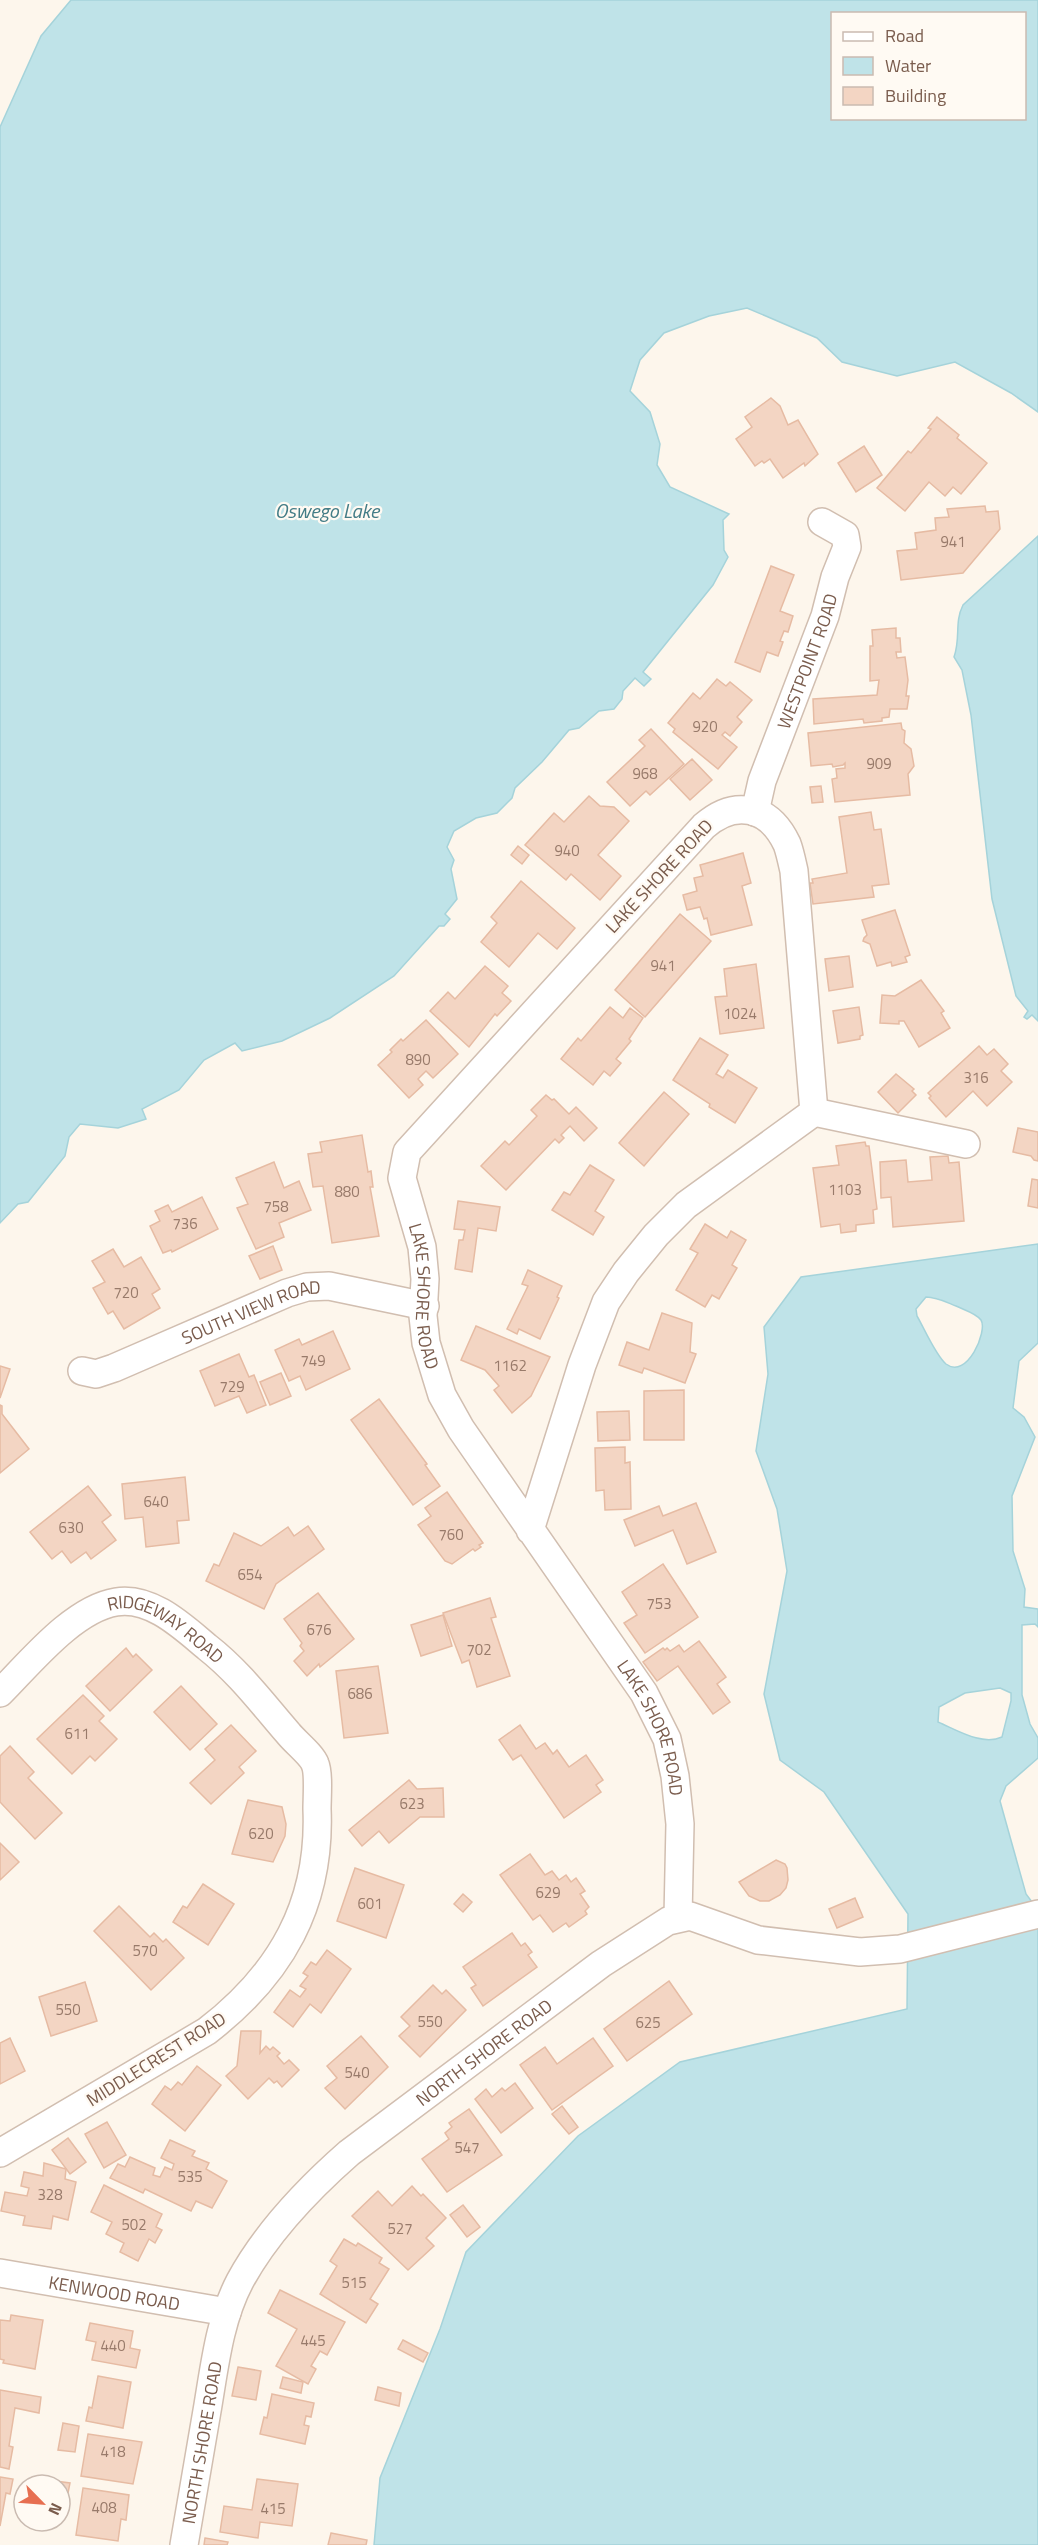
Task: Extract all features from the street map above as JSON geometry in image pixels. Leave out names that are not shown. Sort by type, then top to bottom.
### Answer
[{"type":"street","name":"WESTPOINT ROAD","points":[[755,812],[762,781],[825,616],[835,577],[847,547],[845,535],[822,522]]},
{"type":"street","name":"LAKE SHORE ROAD","points":[[678,1917],[680,1824],[675,1776],[667,1739],[644,1693],[460,1429],[442,1395],[426,1343],[423,1316],[425,1306],[422,1247],[402,1178],[407,1152],[704,826],[717,815],[729,810],[741,809],[755,812]]},
{"type":"street","points":[[755,812],[773,823],[787,844],[794,871],[814,1112]]},
{"type":"street","points":[[530,1530],[582,1365],[606,1302],[626,1272],[656,1235],[686,1205],[814,1112],[966,1144]]},
{"type":"street","name":"SOUTH VIEW ROAD","points":[[82,1371],[96,1374],[114,1368],[286,1293],[308,1287],[329,1286],[425,1306]]},
{"type":"street","name":"RIDGEWAY ROAD","points":[[0,1693],[60,1634],[92,1609],[117,1602],[139,1603],[177,1622],[218,1655],[257,1694],[315,1763]]},
{"type":"street","name":"MIDDLECREST ROAD","points":[[0,2153],[207,2031],[237,2008],[263,1980],[288,1941],[307,1894],[318,1840],[315,1763]]},
{"type":"street","points":[[678,1917],[690,1916],[705,1920],[758,1940],[776,1944],[860,1952],[900,1949],[1038,1914]]},
{"type":"street","name":"NORTH SHORE ROAD","points":[[184,2545],[217,2350],[227,2312],[239,2283],[257,2254],[324,2175],[349,2152],[601,1964],[654,1928],[678,1917]]},
{"type":"street","name":"KENWOOD ROAD","points":[[0,2273],[227,2312]]},
{"type":"water","name":"Oswego Lake","points":[[71,0],[1038,0],[1038,412],[1011,393],[955,362],[897,376],[842,362],[817,338],[747,308],[709,316],[664,333],[640,360],[630,391],[650,412],[660,444],[657,465],[670,487],[729,514],[723,520],[724,550],[728,557],[713,585],[643,672],[651,679],[644,686],[635,678],[623,691],[622,699],[614,709],[599,711],[579,728],[569,730],[542,762],[515,788],[512,798],[497,813],[476,818],[454,831],[447,847],[454,860],[451,869],[457,899],[445,914],[450,919],[444,926],[439,926],[394,976],[330,1018],[282,1041],[242,1051],[235,1043],[204,1060],[179,1090],[142,1109],[146,1119],[118,1128],[80,1124],[69,1137],[65,1156],[28,1202],[18,1204],[0,1223],[0,127],[41,36]]},
{"type":"water","points":[[1038,536],[1038,1021],[1032,1015],[1027,1019],[1024,1017],[1028,1011],[1016,996],[992,899],[971,715],[962,670],[954,657],[963,605]]},
{"type":"water","points":[[1038,1244],[1038,1343],[1019,1361],[1013,1408],[1024,1417],[1035,1437],[1012,1496],[1013,1551],[1025,1589],[1024,1607],[1038,1609],[1038,1627],[1035,1624],[1022,1625],[1022,1695],[1030,1724],[1038,1738],[1038,1758],[1006,1786],[1000,1801],[1026,1894],[1038,1910],[1038,2545],[374,2545],[380,2478],[440,2329],[466,2252],[578,2136],[680,2062],[907,2009],[908,1914],[824,1792],[780,1760],[764,1694],[787,1571],[777,1509],[756,1451],[768,1374],[764,1327],[801,1277]],"holes":[[[926,1297],[949,1303],[981,1320],[979,1343],[968,1360],[961,1365],[954,1367],[942,1360],[917,1316],[916,1309]],[[1000,1688],[1011,1693],[1002,1737],[986,1740],[961,1733],[938,1722],[939,1707],[965,1693]]]},
{"type":"building","points":[[771,398],[780,406],[788,425],[798,420],[818,454],[805,466],[804,463],[783,478],[770,459],[755,466],[736,439],[752,427],[745,417]]},
{"type":"building","points":[[937,417],[959,435],[957,438],[987,463],[961,494],[953,487],[945,496],[929,482],[905,511],[877,488],[908,451],[911,453],[931,429],[928,428]]},
{"type":"building","points":[[864,446],[882,475],[856,492],[838,463]]},
{"type":"building","points":[[985,506],[986,512],[998,511],[1000,529],[963,573],[901,580],[897,551],[917,549],[915,533],[936,530],[935,518],[949,517],[947,509]]},
{"type":"building","points":[[771,566],[794,575],[780,611],[793,616],[788,632],[784,631],[780,641],[783,642],[778,656],[767,652],[760,672],[735,662]]},
{"type":"building","points":[[896,628],[896,638],[900,638],[901,652],[896,652],[897,658],[905,657],[908,680],[906,696],[909,696],[907,709],[890,709],[889,717],[882,718],[882,721],[864,723],[863,719],[814,724],[813,699],[877,695],[879,680],[870,681],[872,630]]},
{"type":"building","points":[[717,679],[726,686],[730,682],[752,700],[737,717],[742,722],[730,736],[725,732],[722,735],[737,747],[718,769],[673,732],[675,729],[668,723],[693,693],[700,699]]},
{"type":"building","points":[[901,723],[905,731],[904,743],[911,749],[914,766],[908,774],[910,795],[835,802],[832,779],[837,778],[836,769],[845,768],[845,763],[833,767],[832,764],[811,766],[808,733]]},
{"type":"building","points":[[651,729],[684,764],[650,795],[646,791],[630,806],[607,782],[645,746],[639,740]]},
{"type":"building","points":[[692,759],[712,780],[690,800],[670,779]]},
{"type":"building","points":[[821,786],[823,802],[812,803],[810,787]]},
{"type":"building","points":[[589,796],[600,806],[614,807],[629,821],[598,855],[621,876],[600,900],[571,874],[566,880],[525,845],[554,813],[564,822]]},
{"type":"building","points":[[871,812],[874,830],[881,829],[889,884],[872,886],[874,897],[813,904],[810,883],[813,883],[812,879],[847,873],[839,817]]},
{"type":"building","points":[[518,846],[529,855],[522,864],[511,855]]},
{"type":"building","points":[[743,853],[751,883],[742,886],[752,925],[711,935],[707,918],[704,919],[700,907],[687,910],[683,895],[697,891],[694,878],[703,876],[700,865]]},
{"type":"building","points":[[521,881],[575,928],[557,949],[538,933],[509,967],[481,942],[497,923],[491,917]]},
{"type":"building","points":[[895,910],[910,955],[905,957],[907,962],[892,966],[891,962],[877,966],[870,944],[863,941],[867,935],[862,920]]},
{"type":"building","points":[[680,914],[711,941],[645,1017],[615,990]]},
{"type":"building","points":[[849,956],[853,987],[829,991],[825,959]]},
{"type":"building","points":[[756,964],[764,1028],[720,1034],[715,997],[727,996],[724,969]]},
{"type":"building","points":[[485,966],[508,986],[502,993],[511,1001],[497,1016],[495,1014],[469,1047],[430,1011],[448,992],[455,999]]},
{"type":"building","points":[[921,980],[944,1011],[941,1013],[950,1028],[919,1047],[904,1021],[899,1021],[899,1024],[880,1023],[882,995],[895,996]]},
{"type":"building","points":[[610,1007],[623,1018],[630,1008],[643,1018],[629,1039],[631,1041],[616,1059],[621,1063],[610,1076],[604,1071],[593,1085],[561,1059],[578,1038],[581,1041]]},
{"type":"building","points":[[859,1007],[863,1035],[860,1039],[838,1043],[833,1011]]},
{"type":"building","points":[[426,1020],[458,1054],[433,1078],[426,1071],[418,1079],[423,1085],[409,1098],[378,1065],[392,1052],[390,1050],[401,1039],[403,1041]]},
{"type":"building","points":[[700,1038],[728,1055],[716,1074],[723,1078],[728,1070],[757,1088],[735,1123],[673,1080]]},
{"type":"building","points":[[979,1046],[987,1055],[994,1049],[1008,1064],[1001,1071],[1012,1082],[987,1106],[973,1091],[946,1117],[929,1098],[931,1096],[928,1093]]},
{"type":"building","points":[[896,1074],[914,1089],[912,1091],[916,1095],[898,1113],[878,1092]]},
{"type":"building","points":[[664,1092],[689,1114],[644,1166],[619,1143]]},
{"type":"building","points":[[546,1095],[554,1099],[569,1114],[576,1107],[597,1128],[584,1141],[570,1126],[561,1135],[564,1138],[559,1143],[555,1139],[506,1190],[481,1166],[505,1141],[509,1145],[537,1116],[531,1110]]},
{"type":"building","points":[[1018,1128],[1038,1132],[1038,1161],[1031,1156],[1013,1152]]},
{"type":"building","points":[[362,1135],[368,1172],[371,1171],[373,1187],[370,1187],[379,1236],[332,1243],[323,1186],[313,1187],[308,1154],[322,1152],[320,1142]]},
{"type":"building","points":[[865,1142],[866,1146],[869,1146],[877,1209],[873,1210],[874,1223],[856,1225],[856,1231],[841,1233],[840,1224],[821,1227],[813,1168],[839,1165],[836,1146]]},
{"type":"building","points":[[948,1156],[949,1163],[959,1162],[964,1221],[893,1227],[891,1197],[881,1198],[880,1162],[906,1160],[908,1182],[932,1180],[930,1157]]},
{"type":"building","points":[[274,1162],[284,1188],[299,1181],[311,1210],[279,1223],[284,1237],[256,1249],[237,1208],[248,1204],[236,1178]]},
{"type":"building","points":[[590,1165],[614,1180],[595,1211],[604,1217],[593,1235],[552,1210],[564,1192],[570,1195]]},
{"type":"building","points":[[1032,1179],[1038,1180],[1038,1208],[1028,1206]]},
{"type":"building","points":[[202,1197],[218,1229],[172,1252],[171,1250],[163,1253],[150,1226],[160,1221],[155,1211],[168,1205],[172,1212]]},
{"type":"building","points":[[458,1201],[500,1207],[496,1231],[478,1228],[472,1272],[455,1269],[459,1240],[463,1240],[465,1230],[454,1229]]},
{"type":"building","points":[[705,1224],[727,1238],[731,1231],[746,1240],[732,1265],[737,1268],[719,1299],[712,1295],[705,1307],[676,1290],[698,1253],[690,1249]]},
{"type":"building","points":[[273,1246],[282,1270],[260,1279],[249,1256]]},
{"type":"building","points":[[113,1249],[124,1267],[141,1257],[160,1289],[152,1294],[160,1308],[124,1329],[113,1311],[108,1314],[93,1288],[105,1282],[92,1261]]},
{"type":"building","points":[[528,1270],[562,1286],[557,1297],[559,1298],[540,1339],[519,1329],[517,1334],[507,1329],[528,1286],[522,1284]]},
{"type":"building","points":[[662,1313],[692,1323],[690,1352],[696,1354],[685,1383],[644,1368],[642,1373],[619,1365],[627,1342],[649,1350]]},
{"type":"building","points":[[476,1326],[550,1357],[531,1396],[512,1413],[494,1390],[499,1386],[485,1370],[461,1360]]},
{"type":"building","points":[[333,1331],[350,1369],[306,1390],[300,1376],[289,1381],[275,1350],[299,1339],[302,1345]]},
{"type":"building","points":[[239,1354],[249,1377],[254,1375],[266,1405],[247,1413],[239,1396],[215,1406],[200,1371]]},
{"type":"building","points":[[0,1366],[10,1369],[0,1398]]},
{"type":"building","points":[[281,1373],[291,1396],[270,1405],[260,1382]]},
{"type":"building","points":[[684,1390],[684,1440],[644,1440],[644,1391]]},
{"type":"building","points":[[379,1399],[427,1464],[425,1465],[440,1486],[413,1505],[351,1420]]},
{"type":"building","points":[[0,1405],[2,1414],[29,1449],[0,1473]]},
{"type":"building","points":[[629,1411],[630,1440],[598,1441],[597,1412]]},
{"type":"building","points":[[625,1447],[625,1463],[630,1462],[631,1509],[605,1510],[604,1490],[596,1491],[595,1448]]},
{"type":"building","points":[[185,1477],[189,1520],[177,1521],[179,1543],[146,1547],[143,1517],[125,1519],[122,1484]]},
{"type":"building","points":[[88,1486],[111,1515],[102,1522],[116,1540],[91,1559],[86,1552],[71,1563],[62,1551],[52,1559],[30,1532]]},
{"type":"building","points":[[447,1492],[483,1543],[479,1545],[481,1547],[475,1551],[473,1549],[452,1564],[445,1561],[418,1525],[431,1516],[425,1508]]},
{"type":"building","points":[[696,1503],[716,1552],[687,1564],[673,1530],[635,1546],[624,1520],[659,1506],[663,1516]]},
{"type":"building","points":[[308,1526],[324,1549],[276,1584],[264,1609],[206,1581],[214,1564],[219,1566],[234,1533],[261,1546],[288,1527],[294,1536]]},
{"type":"building","points":[[663,1564],[698,1617],[645,1653],[624,1623],[637,1615],[622,1592]]},
{"type":"building","points":[[318,1593],[354,1639],[320,1667],[319,1664],[307,1676],[294,1661],[304,1651],[300,1646],[302,1643],[284,1619]]},
{"type":"building","points":[[490,1598],[496,1617],[491,1618],[510,1676],[477,1687],[469,1660],[462,1663],[443,1613]]},
{"type":"building","points":[[443,1615],[452,1646],[421,1656],[411,1625]]},
{"type":"building","points":[[699,1641],[726,1677],[717,1684],[730,1702],[713,1714],[678,1666],[657,1681],[643,1662],[663,1648],[670,1651],[679,1645],[684,1652]]},
{"type":"building","points":[[126,1648],[133,1657],[136,1654],[152,1670],[110,1711],[86,1686]]},
{"type":"building","points":[[378,1666],[388,1733],[344,1738],[336,1671]]},
{"type":"building","points":[[181,1686],[217,1724],[190,1750],[154,1712]]},
{"type":"building","points":[[83,1695],[104,1716],[99,1721],[117,1739],[95,1761],[90,1756],[72,1774],[37,1739]]},
{"type":"building","points":[[231,1725],[256,1751],[239,1767],[244,1773],[211,1804],[190,1783],[215,1760],[205,1749]]},
{"type":"building","points":[[520,1725],[536,1749],[545,1743],[553,1754],[557,1750],[569,1767],[586,1755],[603,1780],[596,1785],[601,1792],[564,1818],[521,1755],[513,1760],[499,1740]]},
{"type":"building","points":[[10,1746],[34,1772],[28,1778],[62,1813],[35,1839],[0,1802],[0,1756]]},
{"type":"building","points":[[409,1780],[417,1789],[443,1788],[444,1817],[420,1817],[389,1843],[379,1831],[362,1846],[349,1830]]},
{"type":"building","points":[[248,1800],[282,1807],[286,1824],[285,1836],[273,1862],[232,1854]]},
{"type":"building","points":[[0,1843],[19,1862],[0,1880]]},
{"type":"building","points":[[530,1854],[545,1875],[552,1871],[559,1880],[566,1875],[571,1882],[576,1878],[585,1891],[580,1894],[589,1907],[585,1911],[587,1914],[569,1927],[566,1923],[553,1932],[540,1915],[533,1920],[500,1875]]},
{"type":"building","points":[[776,1860],[785,1864],[787,1868],[786,1888],[780,1895],[769,1901],[760,1901],[749,1896],[739,1882]]},
{"type":"building","points":[[355,1868],[404,1885],[386,1938],[337,1921]]},
{"type":"building","points":[[203,1884],[234,1904],[208,1945],[173,1922],[183,1906],[187,1908]]},
{"type":"building","points":[[463,1894],[472,1902],[463,1912],[454,1904]]},
{"type":"building","points":[[855,1898],[863,1917],[837,1928],[829,1909]]},
{"type":"building","points":[[119,1906],[150,1937],[154,1933],[163,1942],[166,1939],[184,1958],[151,1990],[94,1931]]},
{"type":"building","points":[[512,1933],[521,1946],[525,1943],[532,1952],[528,1955],[537,1967],[483,2006],[471,1988],[476,1985],[463,1967]]},
{"type":"building","points":[[327,1950],[351,1969],[321,2013],[310,2004],[293,2027],[274,2012],[290,1990],[300,1997],[306,1989],[300,1986],[308,1976],[303,1973],[311,1962],[316,1965]]},
{"type":"building","points":[[669,1981],[692,2014],[627,2061],[604,2029]]},
{"type":"building","points":[[85,1982],[97,2021],[51,2036],[39,1997]]},
{"type":"building","points":[[433,1985],[442,1994],[446,1990],[466,2010],[420,2057],[399,2036],[410,2026],[401,2017]]},
{"type":"building","points":[[241,2031],[261,2031],[260,2053],[266,2046],[270,2050],[273,2047],[280,2053],[277,2056],[284,2064],[289,2060],[299,2070],[282,2087],[277,2081],[274,2083],[269,2078],[248,2099],[226,2076],[237,2066]]},
{"type":"building","points":[[361,2036],[388,2067],[345,2109],[325,2088],[337,2078],[327,2066]]},
{"type":"building","points":[[10,2038],[25,2071],[0,2084],[0,2043]]},
{"type":"building","points":[[593,2038],[613,2066],[552,2110],[520,2065],[545,2047],[557,2064]]},
{"type":"building","points":[[197,2066],[221,2085],[185,2131],[152,2104],[165,2086],[171,2090],[178,2082],[182,2085]]},
{"type":"building","points":[[515,2083],[533,2108],[501,2133],[475,2099],[486,2089],[492,2097],[502,2088],[505,2091]]},
{"type":"building","points":[[562,2106],[578,2127],[569,2134],[552,2114]]},
{"type":"building","points":[[469,2109],[502,2155],[447,2192],[422,2159],[449,2139],[445,2133],[452,2127],[449,2123]]},
{"type":"building","points":[[107,2122],[126,2155],[104,2168],[85,2134]]},
{"type":"building","points":[[68,2138],[86,2162],[70,2174],[52,2150]]},
{"type":"building","points":[[170,2140],[195,2151],[192,2156],[209,2163],[206,2169],[227,2181],[212,2208],[196,2201],[191,2211],[145,2189],[143,2193],[110,2178],[118,2164],[125,2167],[130,2157],[155,2168],[153,2175],[160,2177],[165,2167],[172,2170],[174,2164],[161,2158]]},
{"type":"building","points":[[44,2163],[66,2169],[65,2179],[76,2182],[68,2220],[53,2216],[51,2229],[23,2225],[25,2216],[1,2211],[5,2192],[27,2196],[29,2188],[21,2186],[24,2172],[43,2176]]},
{"type":"building","points":[[104,2185],[162,2214],[156,2227],[162,2230],[155,2243],[149,2239],[138,2261],[120,2252],[124,2243],[106,2234],[112,2222],[91,2212]]},
{"type":"building","points":[[412,2186],[446,2218],[426,2238],[434,2246],[408,2270],[352,2216],[378,2191],[392,2206]]},
{"type":"building","points":[[463,2205],[480,2227],[467,2237],[450,2215]]},
{"type":"building","points":[[344,2239],[356,2246],[358,2243],[382,2258],[379,2263],[389,2269],[370,2299],[378,2304],[366,2323],[320,2294],[337,2266],[330,2261]]},
{"type":"building","points":[[280,2290],[345,2322],[327,2355],[320,2351],[311,2366],[316,2369],[308,2384],[276,2366],[297,2329],[268,2313]]},
{"type":"building","points":[[11,2315],[43,2320],[35,2369],[3,2363],[4,2360],[0,2359],[0,2320],[10,2321]]},
{"type":"building","points":[[90,2323],[133,2331],[130,2348],[140,2350],[136,2368],[92,2360],[96,2342],[86,2340]]},
{"type":"building","points":[[403,2340],[428,2353],[423,2362],[398,2349]]},
{"type":"building","points":[[238,2367],[261,2371],[256,2400],[232,2396]]},
{"type":"building","points":[[98,2376],[131,2382],[123,2428],[86,2421],[89,2407],[92,2408]]},
{"type":"building","points":[[283,2377],[303,2382],[301,2393],[280,2388]]},
{"type":"building","points":[[378,2387],[401,2393],[399,2406],[375,2400]]},
{"type":"building","points":[[0,2390],[41,2397],[39,2413],[15,2408],[9,2446],[13,2447],[9,2469],[0,2467]]},
{"type":"building","points":[[272,2394],[314,2403],[311,2417],[306,2416],[304,2425],[309,2426],[305,2444],[260,2434],[264,2417],[267,2418]]},
{"type":"building","points":[[63,2423],[79,2426],[75,2452],[58,2450]]},
{"type":"building","points":[[88,2434],[142,2442],[133,2484],[81,2476]]},
{"type":"building","points":[[0,2477],[12,2479],[12,2484],[10,2494],[6,2493],[0,2526]]},
{"type":"building","points":[[257,2479],[298,2484],[292,2526],[260,2522],[258,2538],[220,2532],[224,2506],[252,2510]]},
{"type":"building","points":[[83,2488],[129,2495],[126,2520],[121,2519],[118,2541],[76,2535]]},
{"type":"building","points":[[331,2533],[367,2540],[366,2545],[328,2545]]},
{"type":"building","points":[[205,2538],[228,2542],[227,2545],[204,2545]]}]
